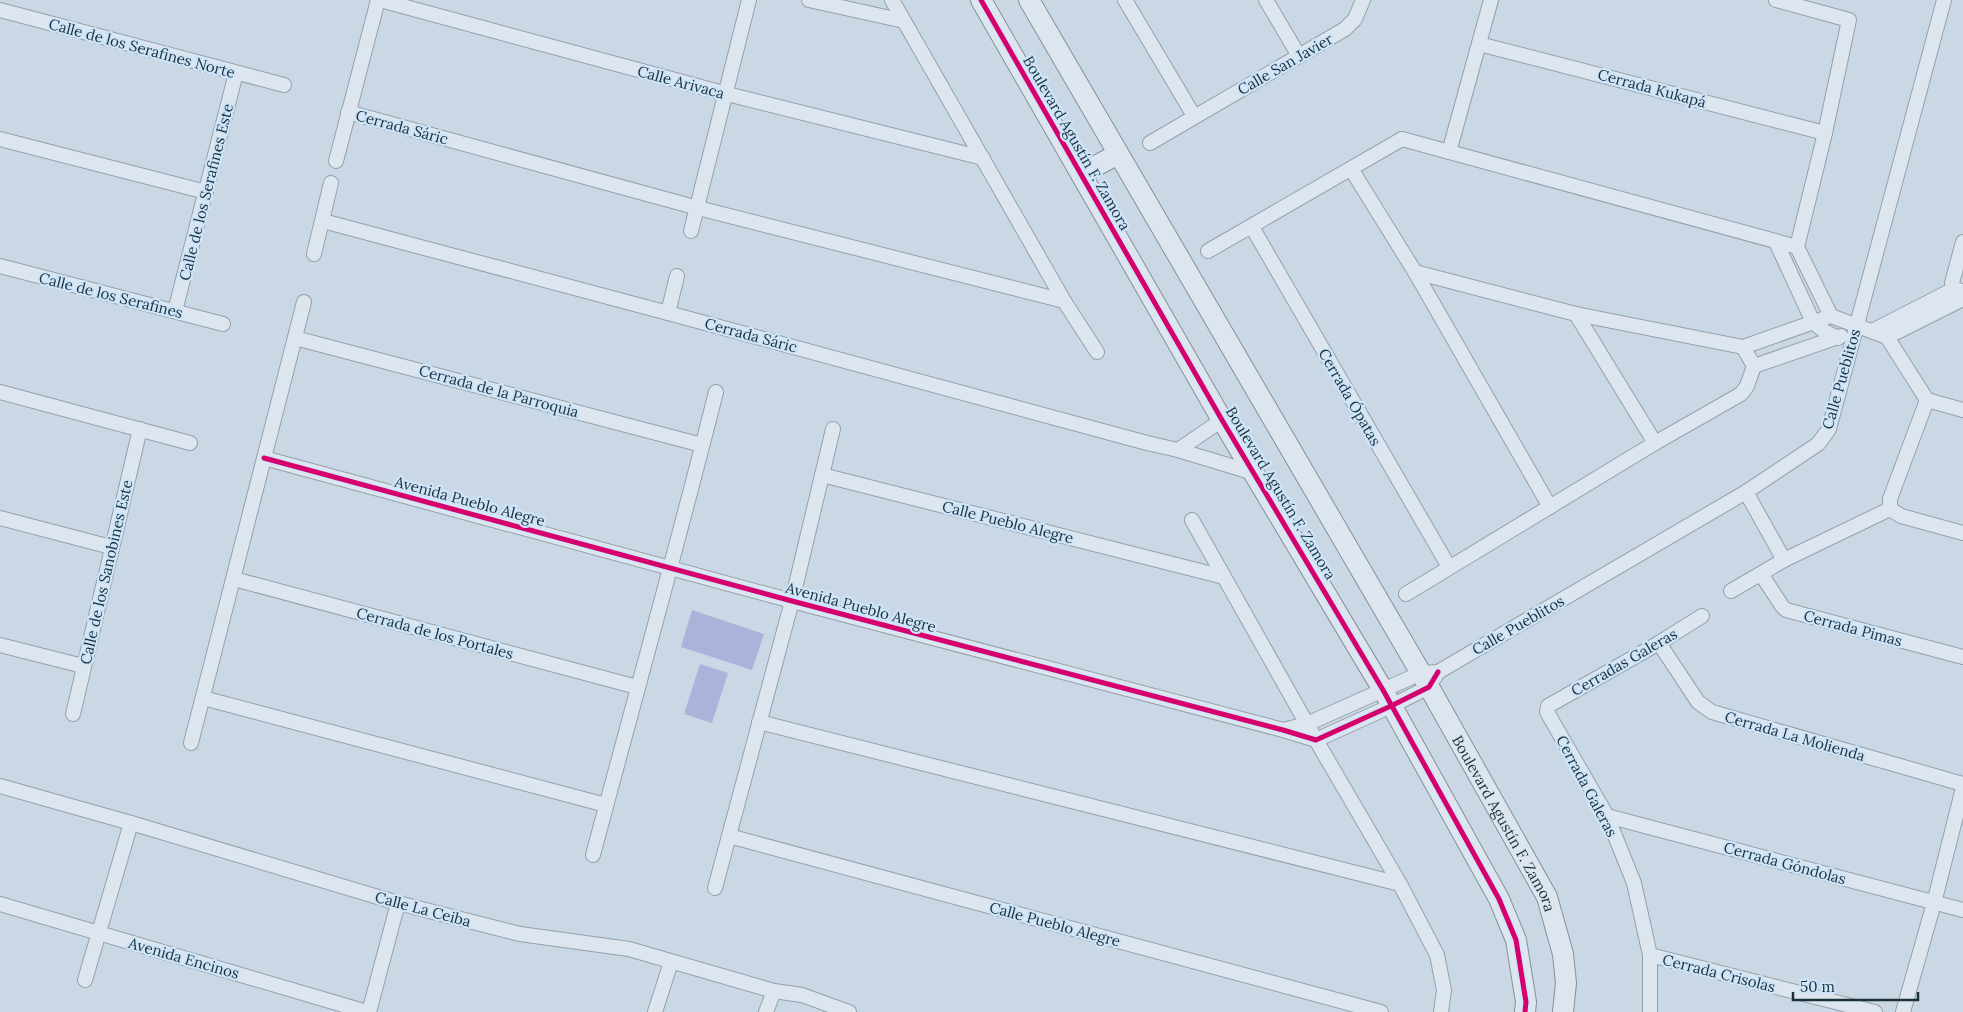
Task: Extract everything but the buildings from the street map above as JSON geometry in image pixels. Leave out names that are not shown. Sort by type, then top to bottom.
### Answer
[{"type":"street","name":"Calle Arivaca","points":[[379,0],[727,94],[983,158]]},
{"type":"street","name":"Cerrada Sáric","points":[[336,161],[379,0]]},
{"type":"street","points":[[691,231],[727,94],[749,0]]},
{"type":"street","points":[[809,0],[904,21]]},
{"type":"street","points":[[892,0],[1064,301],[1097,352]]},
{"type":"street","name":"Boulevard Agustín F. Zamora","points":[[980,0],[1222,420],[1387,698],[1499,899],[1516,940],[1524,984],[1525,1012]]},
{"type":"street","name":"Boulevard Agustín F. Zamora","points":[[1029,0],[1118,154],[1429,678],[1547,897],[1563,954],[1566,983],[1563,1012]]},
{"type":"street","points":[[1125,0],[1194,116]]},
{"type":"street","points":[[1266,0],[1299,56]]},
{"type":"street","name":"Calle San Javier","points":[[1150,143],[1345,29],[1355,19],[1363,0]]},
{"type":"street","points":[[1448,152],[1491,0]]},
{"type":"street","points":[[1776,0],[1849,20],[1825,133],[1797,247],[1831,316]]},
{"type":"street","name":"Calle Pueblitos","points":[[1429,678],[1746,492],[1818,444],[1824,438],[1829,429],[1944,0]]},
{"type":"street","name":"Calle de los Serafines Norte","points":[[0,10],[284,85]]},
{"type":"street","name":"Cerrada Kukapá","points":[[1479,44],[1825,133]]},
{"type":"street","name":"Calle de los Serafines Este","points":[[176,311],[236,73]]},
{"type":"street","name":"Cerrada Sáric","points":[[348,112],[698,208],[1064,301]]},
{"type":"street","points":[[0,139],[206,192]]},
{"type":"street","points":[[1208,251],[1402,139],[1797,247]]},
{"type":"street","points":[[1081,174],[1118,154]]},
{"type":"street","points":[[1349,170],[1353,172],[1415,272],[1550,507]]},
{"type":"street","points":[[314,254],[331,183]]},
{"type":"street","name":"Cerrada Sáric","points":[[322,221],[1178,450],[1254,474]]},
{"type":"street","name":"Cerrada Ópatas","points":[[1252,227],[1448,567]]},
{"type":"street","points":[[1776,242],[1813,322],[1824,331],[1838,338]]},
{"type":"street","points":[[1960,293],[1952,283],[1963,242]]},
{"type":"street","name":"Calle de los Serafines","points":[[0,266],[222,324]]},
{"type":"street","points":[[1415,272],[1576,314],[1743,348],[1831,316],[1887,337],[1927,400],[1963,410]]},
{"type":"street","points":[[668,313],[677,276]]},
{"type":"street","points":[[1872,331],[1960,293]]},
{"type":"street","points":[[1887,337],[1960,293]]},
{"type":"street","points":[[191,743],[304,302]]},
{"type":"street","points":[[1576,314],[1655,443]]},
{"type":"street","points":[[1754,366],[1838,338],[1856,325]]},
{"type":"street","name":"Cerrada de la Parroquia","points":[[296,338],[702,445]]},
{"type":"street","points":[[1406,594],[1655,443],[1741,394],[1748,386],[1754,366],[1743,348]]},
{"type":"street","points":[[0,392],[190,443]]},
{"type":"street","points":[[593,855],[637,687],[671,568],[716,392]]},
{"type":"street","points":[[1890,509],[1890,499],[1927,400]]},
{"type":"street","points":[[1178,450],[1222,420]]},
{"type":"street","points":[[715,888],[792,601],[833,428]]},
{"type":"street","name":"Calle de los Sanobines Este","points":[[73,714],[140,429]]},
{"type":"street","name":"Avenida Pueblo Alegre","points":[[264,458],[1316,740],[1387,698],[1429,678]]},
{"type":"street","name":"Calle Pueblo Alegre","points":[[822,475],[1224,577]]},
{"type":"street","points":[[1746,492],[1784,560]]},
{"type":"street","points":[[1890,509],[1901,516],[1963,533]]},
{"type":"street","points":[[1730,591],[1784,560],[1890,509]]},
{"type":"street","points":[[0,518],[111,547]]},
{"type":"street","points":[[1192,520],[1400,884],[1437,955],[1444,990],[1441,1012]]},
{"type":"street","name":"Cerrada Pimas","points":[[1761,574],[1786,610],[1963,657]]},
{"type":"street","name":"Cerrada de los Portales","points":[[234,579],[637,687]]},
{"type":"street","name":"Cerradas Galeras","points":[[1547,709],[1548,706],[1659,643],[1702,616]]},
{"type":"street","name":"Cerrada La Molienda","points":[[1659,643],[1698,702],[1712,712],[1963,784]]},
{"type":"street","points":[[0,645],[83,666]]},
{"type":"street","points":[[203,698],[606,804]]},
{"type":"street","name":"Avenida Pueblo Alegre","points":[[1283,730],[1387,698]]},
{"type":"street","name":"Cerrada Galeras","points":[[1547,709],[1607,816],[1634,883],[1650,955],[1650,1012]]},
{"type":"street","points":[[759,722],[1400,884]]},
{"type":"street","name":"Calle La Ceiba","points":[[0,786],[131,822],[398,903],[520,934],[629,948],[774,991],[802,995],[849,1012]]},
{"type":"street","points":[[1903,1012],[1934,903],[1963,788]]},
{"type":"street","name":"Cerrada Góndolas","points":[[1607,816],[1963,910]]},
{"type":"street","points":[[85,980],[131,822]]},
{"type":"street","name":"Calle Pueblo Alegre","points":[[730,836],[1381,1012]]},
{"type":"street","points":[[368,1012],[398,903]]},
{"type":"street","name":"Avenida Encinos","points":[[0,904],[368,1012]]},
{"type":"street","name":"Cerrada Crisolas","points":[[1650,955],[1875,1012]]},
{"type":"street","points":[[656,1012],[671,962]]},
{"type":"street","points":[[766,1012],[774,991]]},
{"type":"shaded area","points":[[692,610],[764,634],[752,670],[681,647]]},
{"type":"shaded area","points":[[700,664],[728,673],[712,723],[684,714]]},
{"type":"cycle path","points":[[981,0],[1222,420],[1383,690],[1499,899],[1516,940],[1526,1002],[1525,1012]]},
{"type":"cycle path","points":[[264,458],[1316,740],[1429,687],[1438,672]]}]
